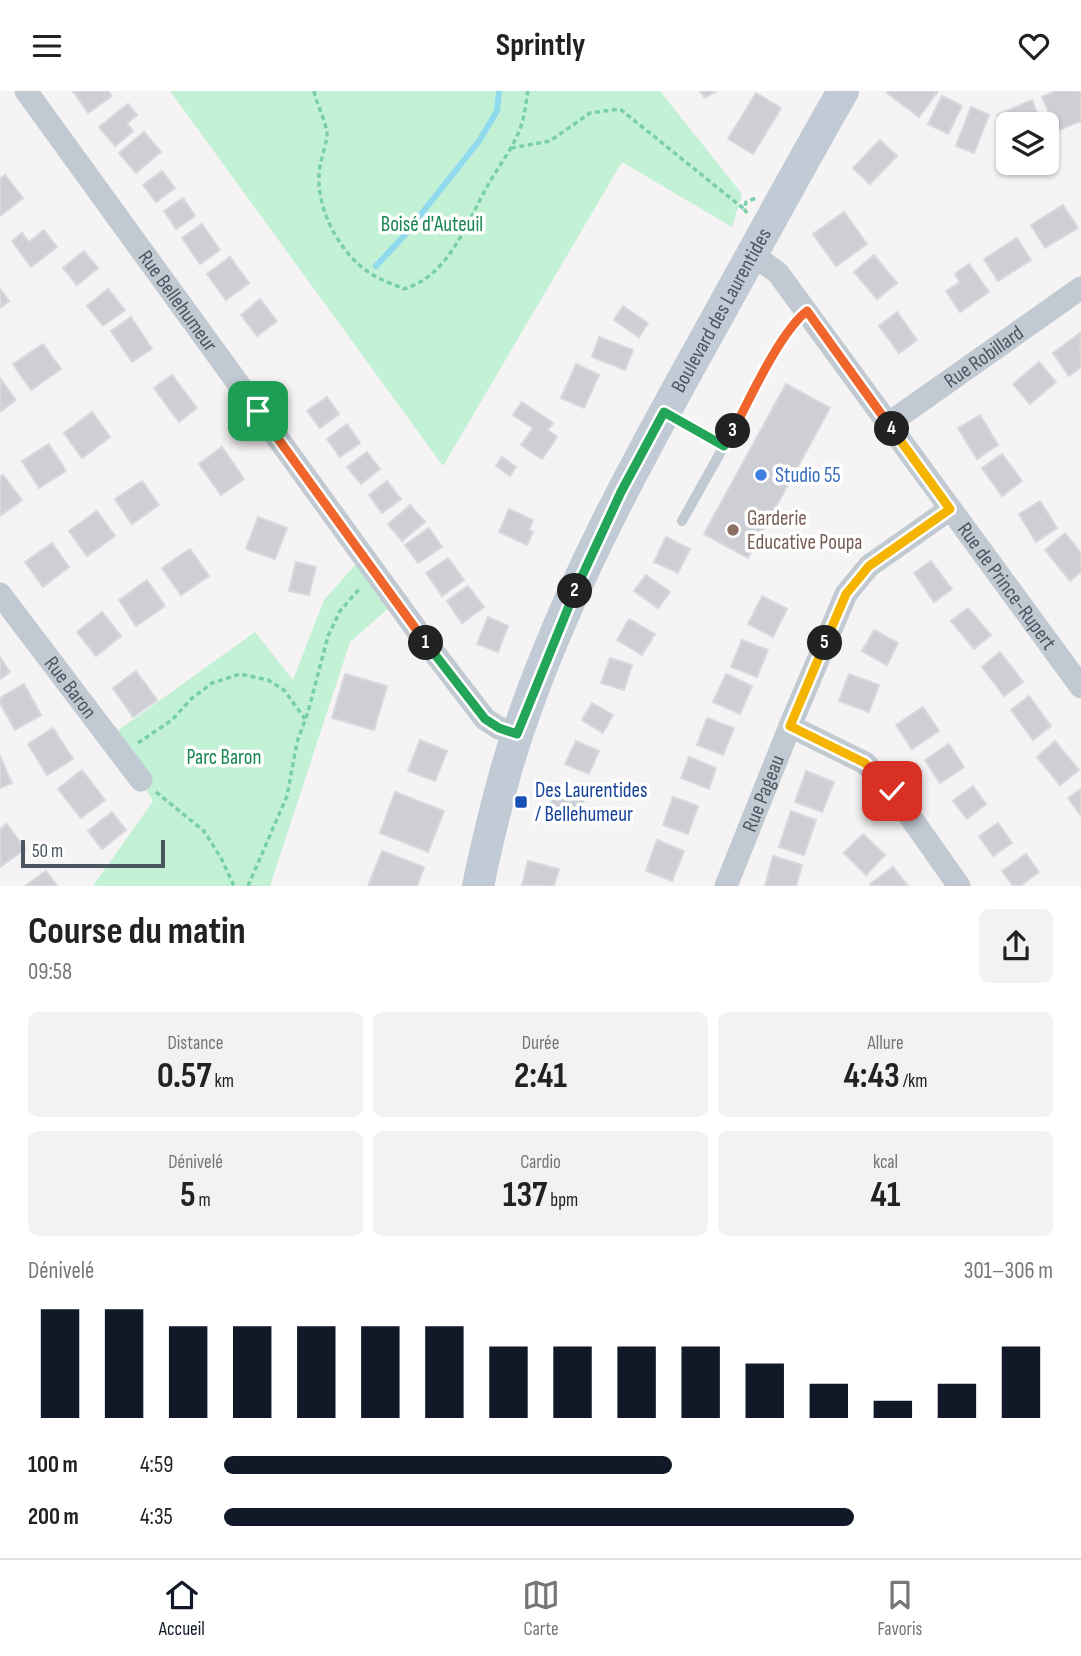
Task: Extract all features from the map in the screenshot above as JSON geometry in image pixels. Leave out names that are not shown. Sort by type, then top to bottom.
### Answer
[{"type":"street","name":"Rue Bellehumeur","points":[[26,91],[374,571],[485,719],[499,728],[517,734]]},
{"type":"street","name":"Boulevard des Laurentides","points":[[478,886],[501,787],[517,734],[585,567],[664,412],[843,91]]},
{"type":"street","name":"Rue de Prince-Rupert","points":[[752,254],[778,273],[807,311],[1081,687]]},
{"type":"street","name":"Rue Robillard","points":[[888,424],[1081,288]]},
{"type":"street","name":"Rue Pageau","points":[[726,886],[846,594],[869,566],[950,509]]},
{"type":"street","name":"Rue Baron","points":[[0,594],[141,780]]},
{"type":"street","points":[[790,726],[865,763],[892,791],[959,886]]},
{"type":"lane","points":[[682,521],[771,360],[794,325],[807,311]]},
{"type":"lane","points":[[664,412],[724,446]]},
{"type":"path","points":[[314,91],[328,135],[321,155],[318,178],[321,198],[333,230],[351,257],[370,274],[404,289],[412,287],[434,272],[463,233],[487,186],[511,148],[522,123],[528,91]]},
{"type":"path","points":[[511,148],[550,141],[590,113],[620,109],[749,213]]},
{"type":"path","points":[[248,886],[287,796],[297,742],[328,636],[340,611],[374,571]]},
{"type":"path","points":[[122,755],[172,720],[191,699],[212,683],[240,674],[268,680],[284,690],[305,719]]},
{"type":"path","points":[[141,780],[204,831],[221,857],[234,886]]},
{"type":"green space","name":"Boisé d'Auteuil","points":[[170,91],[660,91],[742,194],[732,227],[622,162],[443,466]]},
{"type":"green space","name":"Parc Baron","points":[[357,563],[390,607],[350,642],[270,886],[93,886],[153,801],[113,734],[255,632],[293,680],[324,600]]},
{"type":"building","points":[[73,91],[108,91],[112,96],[88,113]]},
{"type":"building","points":[[700,91],[716,91],[705,98]]},
{"type":"building","points":[[938,91],[919,117],[887,93]]},
{"type":"building","points":[[1056,91],[1079,91],[1081,121],[1059,130],[1059,112],[1049,112],[1042,97]]},
{"type":"building","points":[[756,93],[781,108],[753,154],[728,139]]},
{"type":"building","points":[[942,96],[962,106],[948,134],[928,124]]},
{"type":"building","points":[[1032,100],[1036,112],[1004,112]]},
{"type":"building","points":[[128,104],[137,115],[127,123],[133,131],[115,146],[99,127]]},
{"type":"building","points":[[971,107],[989,115],[974,153],[956,146]]},
{"type":"building","points":[[144,132],[161,152],[136,173],[119,153]]},
{"type":"building","points":[[880,140],[897,156],[870,184],[853,168]]},
{"type":"building","points":[[162,171],[175,188],[156,202],[143,185]]},
{"type":"building","points":[[5,175],[23,198],[0,216],[0,179]]},
{"type":"building","points":[[183,198],[195,216],[176,229],[164,211]]},
{"type":"building","points":[[1063,205],[1078,228],[1045,248],[1031,225]]},
{"type":"building","points":[[844,212],[867,244],[836,266],[813,234]]},
{"type":"building","points":[[202,224],[220,250],[200,264],[182,238]]},
{"type":"building","points":[[44,230],[57,247],[31,267],[12,241],[22,233],[29,242]]},
{"type":"building","points":[[1017,238],[1031,260],[998,281],[984,259]]},
{"type":"building","points":[[84,251],[98,268],[77,285],[63,268]]},
{"type":"building","points":[[874,255],[897,283],[877,299],[854,272]]},
{"type":"building","points":[[230,257],[249,283],[226,300],[207,274]]},
{"type":"building","points":[[969,264],[989,292],[960,312],[946,291],[960,282],[955,274]]},
{"type":"building","points":[[0,289],[9,301],[0,308]]},
{"type":"building","points":[[108,289],[125,310],[103,326],[87,306]]},
{"type":"building","points":[[260,299],[277,321],[257,336],[241,315]]},
{"type":"building","points":[[623,306],[648,323],[639,337],[614,320]]},
{"type":"building","points":[[897,312],[917,340],[899,353],[879,326]]},
{"type":"building","points":[[131,317],[152,349],[132,362],[111,331]]},
{"type":"building","points":[[1080,333],[1081,367],[1069,376],[1053,353]]},
{"type":"building","points":[[599,337],[633,350],[625,370],[592,357]]},
{"type":"building","points":[[43,344],[61,369],[31,390],[13,364]]},
{"type":"building","points":[[1039,362],[1056,382],[1030,404],[1013,384]]},
{"type":"building","points":[[576,364],[599,375],[584,408],[561,398]]},
{"type":"building","points":[[172,375],[197,408],[179,422],[154,388]]},
{"type":"building","points":[[0,378],[16,400],[0,412]]},
{"type":"building","points":[[786,384],[830,408],[748,558],[704,534]]},
{"type":"building","points":[[327,397],[339,414],[320,428],[307,411]]},
{"type":"building","points":[[522,402],[553,423],[548,430],[557,437],[542,459],[521,445],[533,428],[513,415]]},
{"type":"building","points":[[92,412],[110,437],[82,458],[64,433]]},
{"type":"building","points":[[980,415],[998,445],[977,459],[958,428]]},
{"type":"building","points":[[347,424],[360,443],[340,457],[327,439]]},
{"type":"building","points":[[49,444],[66,471],[39,488],[22,461]]},
{"type":"building","points":[[222,447],[244,479],[221,495],[199,464]]},
{"type":"building","points":[[367,452],[380,469],[361,484],[347,467]]},
{"type":"building","points":[[1002,454],[1022,481],[1002,496],[982,468]]},
{"type":"building","points":[[502,457],[516,467],[510,476],[496,466]]},
{"type":"building","points":[[3,475],[22,500],[0,516],[0,477]]},
{"type":"building","points":[[142,481],[159,505],[132,524],[115,499]]},
{"type":"building","points":[[387,481],[401,499],[382,513],[369,495]]},
{"type":"building","points":[[1040,501],[1057,528],[1036,542],[1019,514]]},
{"type":"building","points":[[410,505],[425,522],[402,541],[388,524]]},
{"type":"building","points":[[509,509],[533,520],[529,530],[533,532],[527,545],[499,532]]},
{"type":"building","points":[[97,511],[115,536],[87,556],[69,531]]},
{"type":"building","points":[[258,517],[287,528],[275,559],[246,549]]},
{"type":"building","points":[[429,528],[442,547],[418,563],[405,545]]},
{"type":"building","points":[[1065,533],[1081,553],[1081,572],[1070,581],[1045,550]]},
{"type":"building","points":[[666,537],[690,549],[678,573],[654,562]]},
{"type":"building","points":[[52,543],[69,567],[43,587],[25,562]]},
{"type":"building","points":[[190,549],[209,576],[181,595],[162,568]]},
{"type":"building","points":[[448,558],[464,580],[442,596],[426,573]]},
{"type":"building","points":[[931,561],[952,589],[934,602],[914,573]]},
{"type":"building","points":[[296,562],[316,567],[309,595],[289,591]]},
{"type":"building","points":[[646,575],[670,592],[658,608],[634,591]]},
{"type":"building","points":[[147,580],[165,606],[136,626],[119,600]]},
{"type":"building","points":[[468,586],[484,607],[462,623],[447,601]]},
{"type":"building","points":[[762,596],[787,609],[773,637],[748,624]]},
{"type":"building","points":[[968,608],[991,635],[974,649],[951,621]]},
{"type":"building","points":[[102,612],[121,636],[96,656],[77,632]]},
{"type":"building","points":[[488,617],[508,626],[498,652],[477,644]]},
{"type":"building","points":[[629,619],[655,634],[642,655],[617,640]]},
{"type":"building","points":[[874,630],[898,643],[887,665],[862,651]]},
{"type":"building","points":[[742,640],[768,650],[757,677],[731,667]]},
{"type":"building","points":[[1000,652],[1023,682],[1004,696],[982,667]]},
{"type":"building","points":[[0,657],[10,672],[0,679]]},
{"type":"building","points":[[610,658],[632,665],[624,690],[601,683]]},
{"type":"building","points":[[136,671],[157,700],[133,717],[113,688]]},
{"type":"building","points":[[345,674],[387,686],[374,730],[332,718]]},
{"type":"building","points":[[726,674],[752,686],[740,714],[713,702]]},
{"type":"building","points":[[849,674],[879,685],[869,712],[839,701]]},
{"type":"building","points":[[24,684],[41,715],[15,730],[0,703],[0,698]]},
{"type":"building","points":[[1029,696],[1051,726],[1033,740],[1011,710]]},
{"type":"building","points":[[592,703],[613,715],[603,733],[582,720]]},
{"type":"building","points":[[923,707],[939,731],[912,749],[896,725]]},
{"type":"building","points":[[707,718],[734,728],[723,755],[697,745]]},
{"type":"building","points":[[53,728],[73,759],[47,775],[28,744]]},
{"type":"building","points":[[420,740],[447,751],[435,781],[408,771]]},
{"type":"building","points":[[576,741],[599,751],[589,774],[565,764]]},
{"type":"building","points":[[1055,741],[1079,770],[1060,785],[1037,757]]},
{"type":"building","points":[[949,744],[964,767],[940,783],[925,760]]},
{"type":"building","points":[[0,756],[12,783],[0,788]]},
{"type":"building","points":[[689,757],[716,768],[709,789],[681,778]]},
{"type":"building","points":[[82,770],[105,800],[81,818],[58,789]]},
{"type":"building","points":[[806,771],[834,782],[822,812],[795,802]]},
{"type":"building","points":[[561,784],[586,797],[575,817],[550,803]]},
{"type":"building","points":[[973,786],[986,804],[967,819],[953,801]]},
{"type":"building","points":[[1081,789],[1081,816],[1068,798]]},
{"type":"building","points":[[395,792],[444,811],[428,852],[380,833]]},
{"type":"building","points":[[673,797],[698,806],[688,834],[663,825]]},
{"type":"building","points":[[791,811],[816,820],[804,855],[779,847]]},
{"type":"building","points":[[112,812],[126,830],[102,849],[88,831]]},
{"type":"building","points":[[998,823],[1012,843],[993,856],[979,836]]},
{"type":"building","points":[[7,824],[25,849],[0,867],[0,829]]},
{"type":"building","points":[[863,834],[885,855],[866,875],[844,853]]},
{"type":"building","points":[[657,840],[684,851],[672,881],[646,871]]},
{"type":"building","points":[[382,851],[424,867],[417,886],[368,886]]},
{"type":"building","points":[[1026,854],[1039,872],[1020,886],[1013,886],[1002,871]]},
{"type":"building","points":[[773,856],[802,865],[796,886],[765,886]]},
{"type":"building","points":[[528,861],[559,869],[554,886],[522,885]]},
{"type":"building","points":[[893,867],[908,886],[870,884]]},
{"type":"building","points":[[46,871],[57,886],[25,886]]},
{"type":"waterway","points":[[376,266],[403,237],[479,141],[497,111],[499,91]]},
{"type":"place","name":"Studio 55","points":[[761,475]]},
{"type":"place","name":"Garderie Educative Poupa","points":[[733,530]]},
{"type":"place","name":"Des Laurentides / Bellehumeur","points":[[521,802]]},
{"type":"route","points":[[258,411],[419,633],[485,719],[503,730],[517,734],[585,567],[664,412],[724,446],[771,360],[794,325],[807,311],[950,509],[869,566],[846,594],[790,726],[865,763],[892,791]]}]
